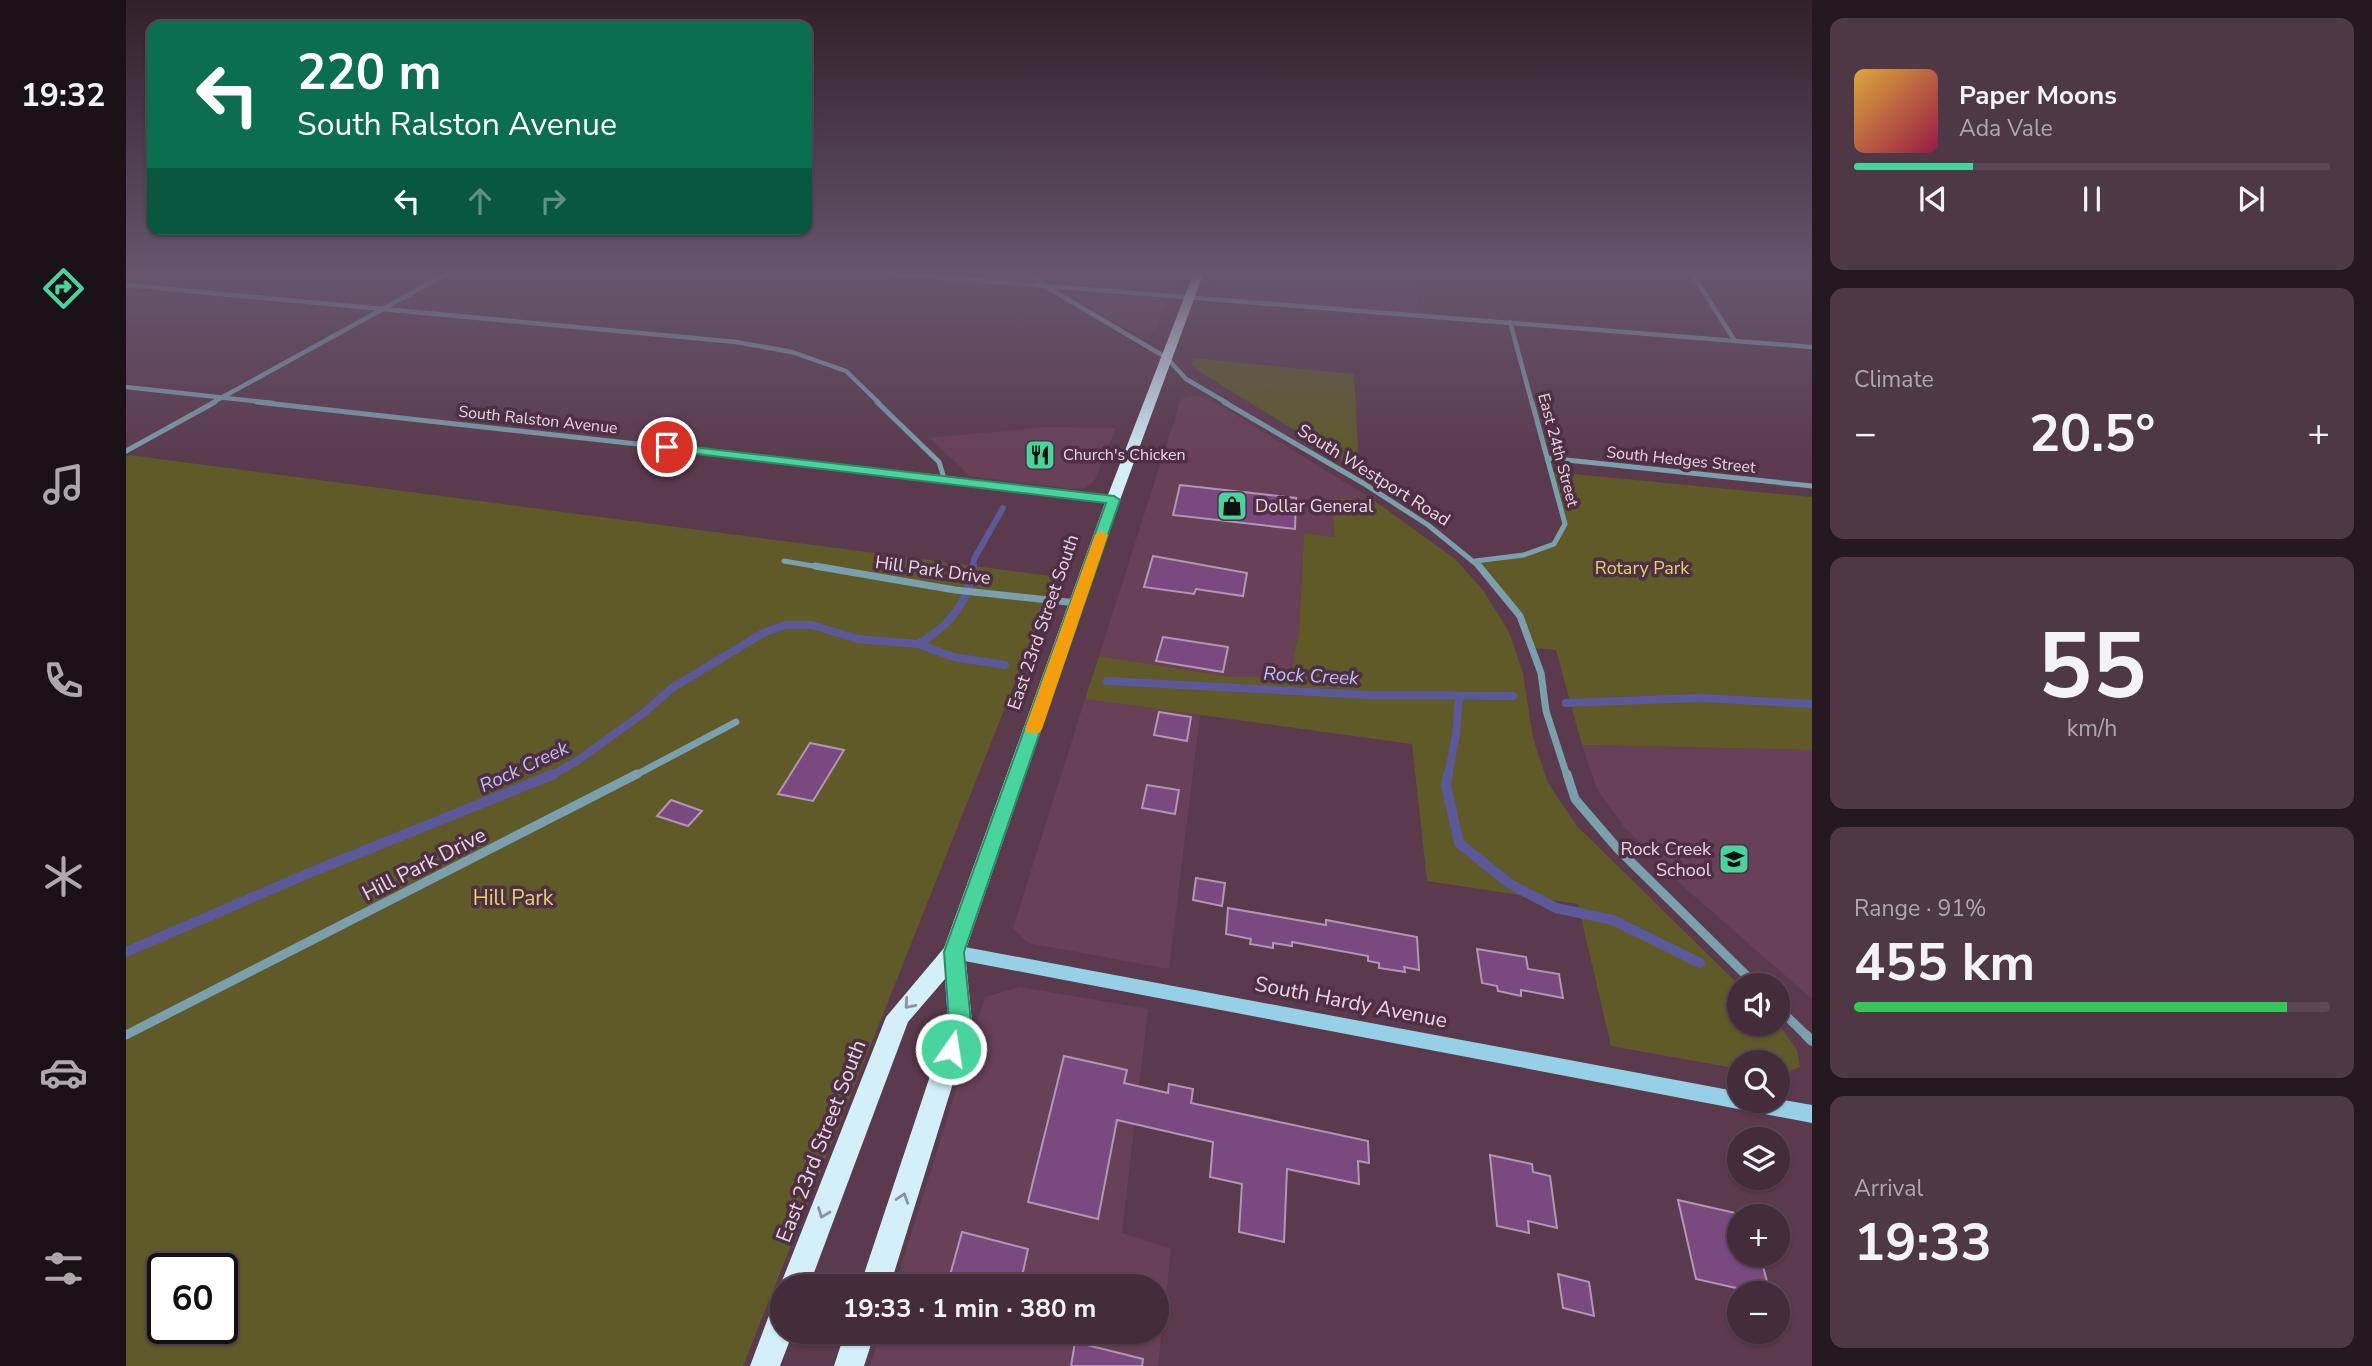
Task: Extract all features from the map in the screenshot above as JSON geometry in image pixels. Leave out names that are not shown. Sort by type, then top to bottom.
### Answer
[{"type":"main road","name":"East 23rd Street South","points":[[801,1274],[898,1017],[954,952],[1114,500],[1175,336]]},
{"type":"main road","name":"East 23rd Street South","points":[[879,1274],[960,1022],[954,952]]},
{"type":"main road","points":[[765,1366],[773,1344]]},
{"type":"main road","points":[[849,1366],[856,1344]]},
{"type":"street","points":[[126,451],[336,336]]},
{"type":"street","points":[[667,336],[736,342],[798,354],[846,371],[940,463],[944,478]]},
{"type":"street","name":"South Westport Road","points":[[1129,336],[1167,358],[1186,379],[1384,497],[1428,525],[1475,561],[1520,617],[1541,673],[1546,711],[1576,799],[1619,849],[1744,973]]},
{"type":"street","name":"East 24th Street","points":[[1475,561],[1524,555],[1554,544],[1565,524],[1514,336]]},
{"type":"street","points":[[1673,336],[1812,347]]},
{"type":"street","points":[[1732,336],[1735,341]]},
{"type":"street","name":"South Ralston Avenue","points":[[126,387],[944,478],[1114,500]]},
{"type":"street","name":"South Hedges Street","points":[[1548,458],[1812,486]]},
{"type":"street","name":"Hill Park Drive","points":[[784,561],[955,590],[1078,603]]},
{"type":"street","name":"Hill Park Drive","points":[[126,1035],[736,722]]},
{"type":"street","name":"South Hardy Avenue","points":[[954,952],[1727,1099]]},
{"type":"street","points":[[1790,1020],[1812,1041]]},
{"type":"street","name":"South Hardy Avenue","points":[[1790,1110],[1812,1114]]},
{"type":"shaded area","points":[[1196,395],[1209,399],[1372,499],[1332,498],[1334,537],[1304,534],[1299,630],[1290,677],[1231,677],[1099,656],[1181,399]]},
{"type":"shaded area","points":[[1044,427],[1116,428],[1094,482],[1084,488],[1071,489],[970,476],[930,438]]},
{"type":"shaded area","points":[[1085,699],[1200,715],[1169,969],[1028,943],[1013,928]]},
{"type":"shaded area","name":"Rock Creek School","points":[[1582,745],[1812,750],[1812,999],[1790,980],[1790,973],[1782,973],[1687,890],[1625,828],[1597,789]]},
{"type":"shaded area","points":[[1020,987],[1148,1009],[1122,1233],[1171,1249],[1168,1274],[899,1274],[985,997]]},
{"type":"shaded area","points":[[877,1344],[1160,1344],[1158,1366],[870,1366]]},
{"type":"green space","points":[[1193,358],[1354,374],[1359,470],[1197,370],[1192,364]]},
{"type":"green space","name":"Hill Park","points":[[129,455],[1057,577],[780,1274],[770,1274],[770,1298],[743,1366],[126,1366],[126,457]]},
{"type":"green space","name":"Rotary Park","points":[[1552,472],[1812,497],[1812,750],[1582,745],[1556,650],[1532,648],[1520,616],[1475,561],[1524,555],[1554,544],[1565,523]]},
{"type":"green space","points":[[1332,498],[1372,499],[1455,559],[1483,590],[1509,632],[1523,673],[1533,738],[1548,783],[1577,826],[1727,973],[1727,1036],[1787,1036],[1797,1050],[1800,1067],[1790,1071],[1790,1050],[1727,1050],[1727,1067],[1611,1046],[1578,904],[1427,881],[1412,744],[1085,699],[1099,656],[1231,677],[1290,677],[1299,630],[1304,533],[1334,537]]},
{"type":"building","points":[[1180,485],[1296,498],[1295,529],[1173,515]]},
{"type":"building","points":[[1153,556],[1247,573],[1243,596],[1196,589],[1194,594],[1144,587]]},
{"type":"building","points":[[1163,637],[1228,647],[1223,672],[1156,661]]},
{"type":"building","points":[[1159,712],[1191,717],[1187,741],[1154,735]]},
{"type":"building","points":[[810,743],[844,750],[813,801],[778,794]]},
{"type":"building","points":[[1147,785],[1179,790],[1175,814],[1142,808]]},
{"type":"building","points":[[671,800],[702,811],[688,826],[657,816]]},
{"type":"building","points":[[1196,878],[1225,883],[1222,906],[1193,900]]},
{"type":"building","points":[[1228,908],[1326,925],[1326,920],[1417,937],[1419,970],[1404,967],[1405,972],[1379,968],[1379,963],[1368,961],[1368,956],[1292,942],[1292,946],[1273,943],[1273,948],[1250,944],[1251,939],[1226,934]]},
{"type":"building","points":[[1477,949],[1526,957],[1528,969],[1559,974],[1563,998],[1521,990],[1521,996],[1498,991],[1497,986],[1482,983]]},
{"type":"building","points":[[1064,1056],[1127,1070],[1124,1083],[1168,1093],[1169,1084],[1193,1089],[1191,1103],[1368,1141],[1369,1163],[1358,1161],[1359,1184],[1287,1169],[1284,1242],[1239,1232],[1242,1184],[1210,1177],[1213,1142],[1117,1120],[1098,1219],[1028,1202]]},
{"type":"building","points":[[1490,1155],[1532,1164],[1533,1172],[1550,1176],[1557,1228],[1528,1221],[1529,1233],[1497,1226]]},
{"type":"building","points":[[1678,1200],[1727,1211],[1727,1267],[1763,1267],[1767,1281],[1727,1281],[1727,1286],[1696,1279]]},
{"type":"building","points":[[962,1232],[1028,1249],[1023,1274],[950,1274]]},
{"type":"building","points":[[1558,1274],[1589,1282],[1594,1316],[1563,1308]]},
{"type":"building","points":[[1075,1344],[1143,1359],[1142,1366],[1071,1366]]},
{"type":"waterway","points":[[973,568],[974,559],[1003,508]]},
{"type":"waterway","points":[[918,644],[939,630],[956,612],[967,591],[973,566]]},
{"type":"waterway","name":"Rock Creek","points":[[553,775],[577,761],[645,712],[672,688],[765,632],[786,625],[812,625],[858,639],[918,644]]},
{"type":"waterway","name":"Rock Creek","points":[[918,644],[953,657],[1005,665]]},
{"type":"waterway","name":"Rock Creek","points":[[1107,681],[1368,695],[1513,696]]},
{"type":"waterway","points":[[1448,776],[1456,735],[1459,696]]},
{"type":"waterway","name":"Rock Creek","points":[[1566,703],[1700,698],[1812,704]]},
{"type":"waterway","points":[[1448,774],[1446,785],[1459,843],[1510,884],[1556,908],[1613,920],[1700,963]]},
{"type":"waterway","name":"Rock Creek","points":[[126,952],[314,871],[553,775]]},
{"type":"slow traffic","points":[[1033,729],[1101,535]]},
{"type":"place","name":"Church's Chicken","points":[[1040,455]]},
{"type":"place","name":"Dollar General","points":[[1232,506]]},
{"type":"place","name":"Rock Creek School","points":[[1734,859]]},
{"type":"route","points":[[667,447],[1114,500],[954,952],[960,1022],[951,1049]]}]
